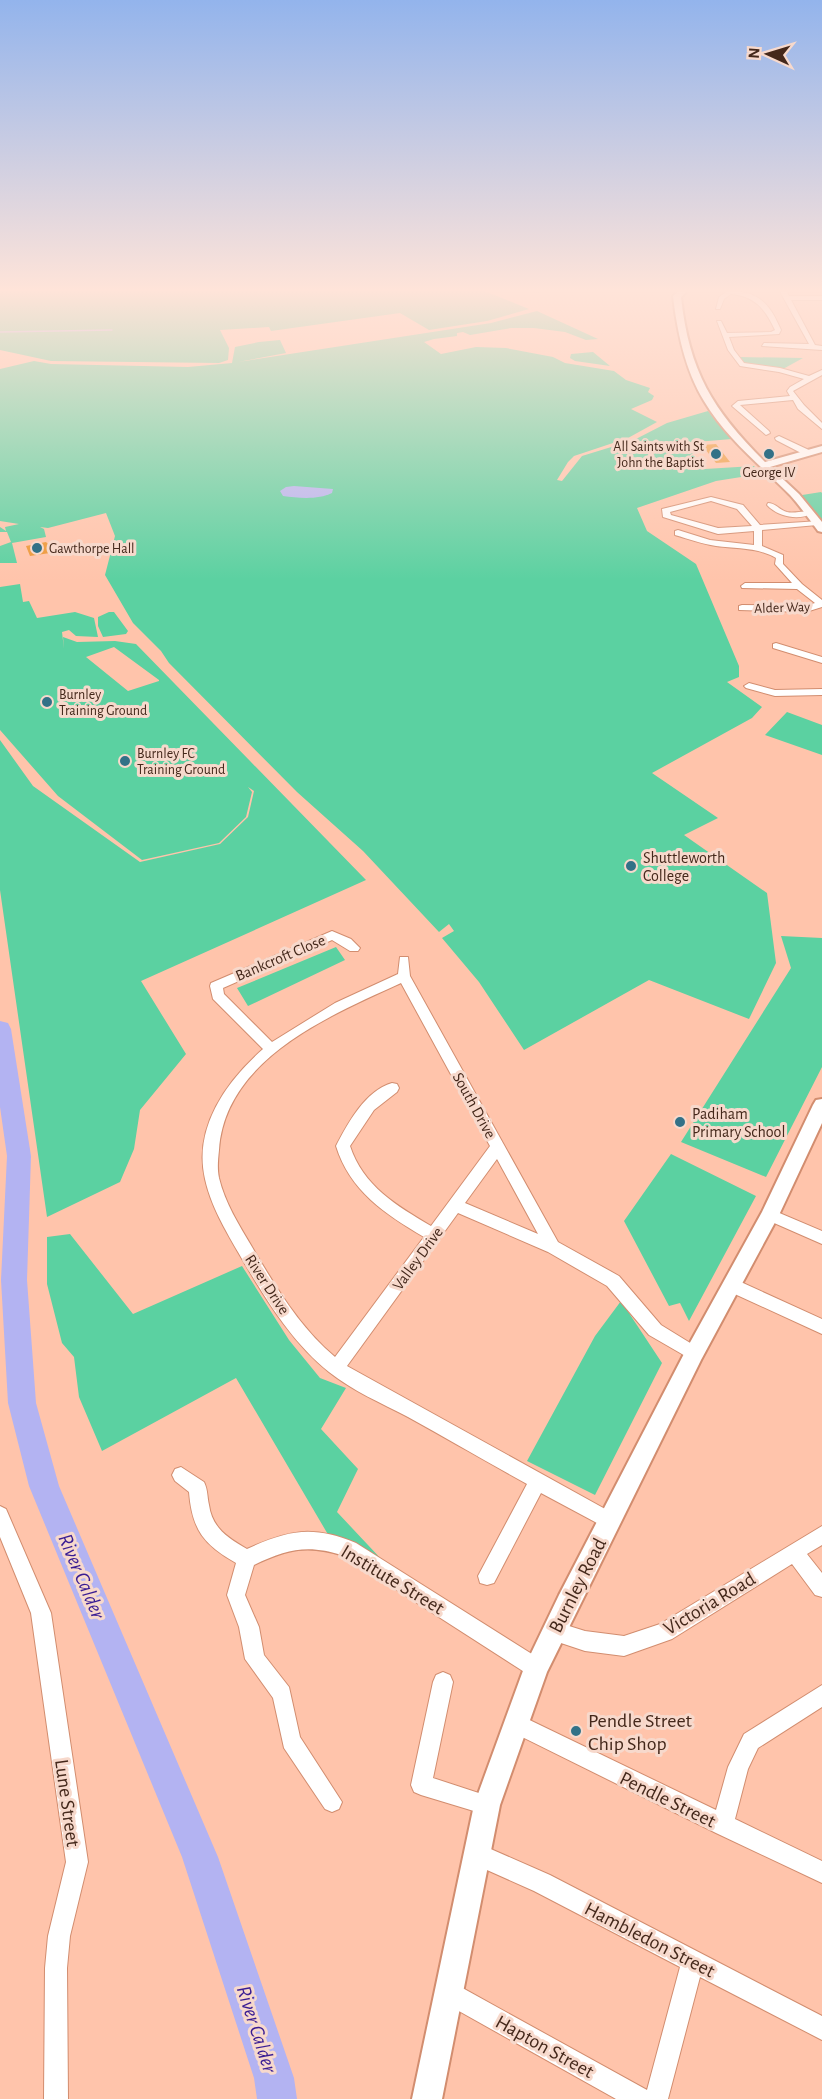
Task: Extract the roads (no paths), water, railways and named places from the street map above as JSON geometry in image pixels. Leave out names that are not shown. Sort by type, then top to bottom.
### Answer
[{"type":"main road","points":[[702,386],[713,409],[796,496],[819,526]]},
{"type":"main road","points":[[766,466],[822,449]]},
{"type":"main road","name":"Burnley Road","points":[[427,2099],[488,1805],[536,1668],[694,1354],[770,1215],[822,1105]]},
{"type":"street","points":[[795,386],[790,392],[810,410],[822,427]]},
{"type":"street","points":[[766,433],[736,406],[738,403],[794,398]]},
{"type":"street","points":[[779,438],[808,453]]},
{"type":"street","points":[[710,487],[721,502]]},
{"type":"street","points":[[758,546],[758,528],[740,507],[705,499],[665,511],[665,514],[674,520],[718,531],[758,528],[819,526]]},
{"type":"street","points":[[771,505],[778,513],[785,515],[809,513]]},
{"type":"street","points":[[678,533],[717,548],[758,546],[770,550],[780,557],[779,564],[798,586],[822,604]]},
{"type":"street","points":[[745,586],[798,586]]},
{"type":"street","name":"Alder Way","points":[[742,608],[806,609],[822,604]]},
{"type":"street","points":[[776,646],[822,660]]},
{"type":"street","points":[[749,686],[775,693],[822,692]]},
{"type":"street","name":"Bankcroft Close","points":[[270,1048],[218,996],[216,986],[332,935],[354,948]]},
{"type":"street","name":"River Drive","points":[[404,968],[270,1048],[242,1074],[224,1104],[211,1140],[210,1167],[216,1193],[254,1263],[287,1314],[336,1368],[610,1521]]},
{"type":"street","name":"South Drive","points":[[404,968],[553,1247]]},
{"type":"street","points":[[392,1088],[378,1096],[363,1112],[344,1146],[347,1162],[366,1188],[397,1213],[434,1235]]},
{"type":"street","name":"Valley Drive","points":[[336,1368],[498,1147]]},
{"type":"street","points":[[455,1205],[553,1247],[613,1281],[655,1330],[694,1354]]},
{"type":"street","points":[[770,1215],[822,1238]]},
{"type":"street","points":[[732,1285],[822,1327]]},
{"type":"street","points":[[181,1475],[198,1488],[199,1507],[204,1528],[222,1545],[247,1559],[236,1595],[249,1627],[255,1659],[282,1694],[291,1741],[332,1802]]},
{"type":"street","points":[[487,1576],[538,1481]]},
{"type":"street","name":"Lune Street","points":[[0,1515],[41,1613],[77,1862],[59,1936],[56,1968],[56,2099]]},
{"type":"street","name":"Victoria Road","points":[[553,1631],[585,1641],[624,1646],[665,1632],[822,1535]]},
{"type":"street","name":"Institute Street","points":[[247,1559],[282,1542],[311,1539],[349,1549],[536,1668]]},
{"type":"street","points":[[794,1552],[822,1588]]},
{"type":"street","points":[[443,1682],[422,1785],[488,1805]]},
{"type":"street","points":[[723,1826],[738,1767],[751,1741],[822,1695]]},
{"type":"street","name":"Pendle Street","points":[[516,1723],[723,1826],[822,1872]]},
{"type":"street","name":"Hambledon Street","points":[[477,1854],[542,1883],[822,2028]]},
{"type":"street","points":[[656,2099],[693,1961]]},
{"type":"street","name":"Hapton Street","points":[[449,1993],[618,2093],[640,2099]]},
{"type":"water","points":[[294,486],[333,489],[332,493],[314,498],[283,496],[280,491]]},
{"type":"waterway","name":"River Calder","points":[[0,1029],[19,1156],[14,1280],[22,1403],[44,1486],[200,1857],[274,2078],[277,2099]]},
{"type":"place","name":"All Saints with St John the Baptist","points":[[716,454]]},
{"type":"place","name":"George IV","points":[[769,454]]},
{"type":"place","name":"Gawthorpe Hall","points":[[37,548]]},
{"type":"place","name":"Burnley Training Ground","points":[[47,702]]},
{"type":"place","name":"Burnley FC Training Ground","points":[[125,761]]},
{"type":"place","name":"Shuttleworth College","points":[[631,866]]},
{"type":"place","name":"Padiham Primary School","points":[[680,1122]]},
{"type":"place","name":"Pendle Street Chip Shop","points":[[576,1731]]}]
